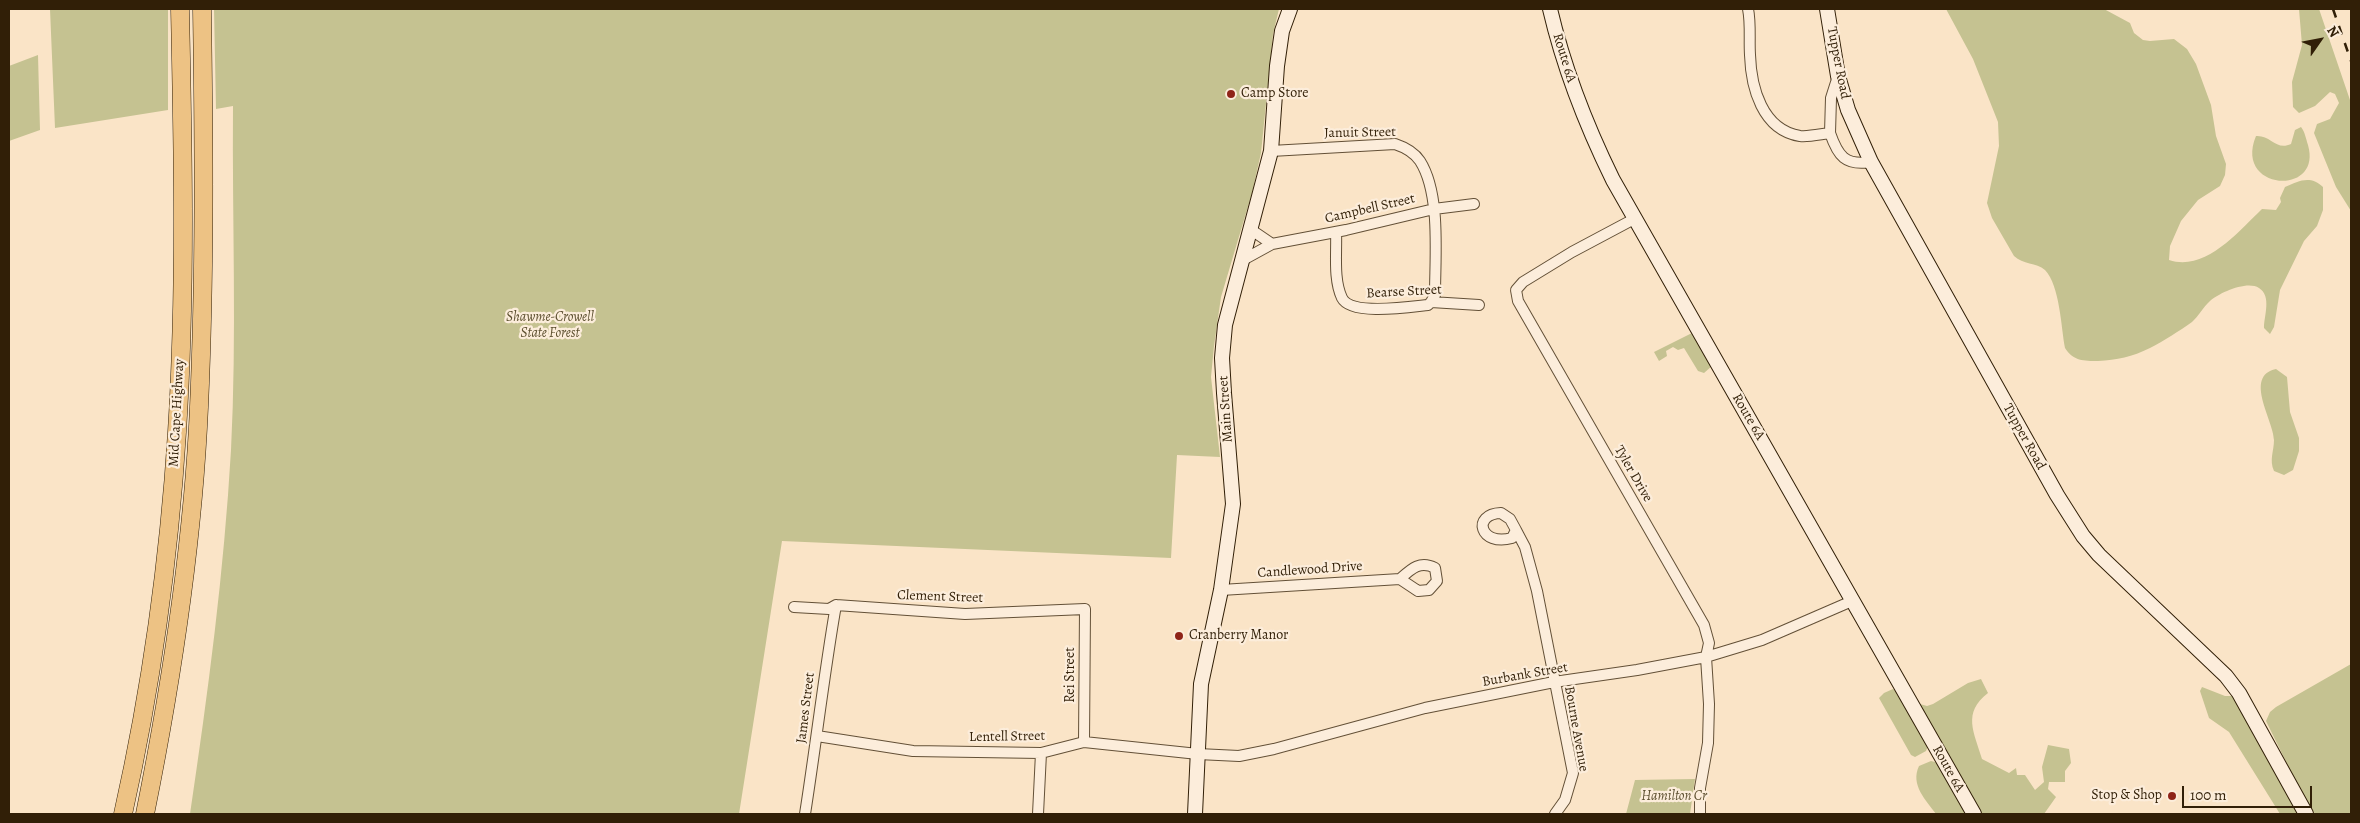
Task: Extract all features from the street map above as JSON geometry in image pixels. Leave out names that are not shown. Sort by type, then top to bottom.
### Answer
[{"type":"highway","name":"Mid Cape Highway","points":[[123,814],[136,755],[166,554],[177,433],[183,225],[180,9]]},
{"type":"highway","name":"Mid Cape Highway","points":[[145,814],[166,712],[186,570],[199,409],[204,272],[202,9]]},
{"type":"main road","name":"Main Street","points":[[1195,814],[1201,684],[1221,590],[1233,504],[1222,358],[1226,325],[1241,261],[1271,151],[1277,66],[1282,31],[1290,9]]},
{"type":"main road","name":"Route 6A","points":[[1550,9],[1568,74],[1592,136],[1634,219],[1974,814]]},
{"type":"main road","name":"Tupper Road","points":[[1828,9],[1838,76],[1848,110],[1871,162],[2069,515],[2083,536],[2112,568],[2226,676],[2252,716],[2306,814]]},
{"type":"street","points":[[1748,9],[1752,79],[1763,112],[1786,132],[1794,135],[1830,133]]},
{"type":"street","points":[[1838,76],[1831,98],[1830,133],[1840,155],[1849,162],[1859,164],[1871,162]]},
{"type":"street","name":"Januit Street","points":[[1271,151],[1395,144],[1407,148],[1420,161],[1429,186],[1434,209],[1435,295],[1432,302]]},
{"type":"street","name":"Campbell Street","points":[[1241,261],[1272,244],[1336,232],[1434,209],[1474,204]]},
{"type":"street","name":"Tyler Drive","points":[[1634,219],[1572,252],[1523,282],[1516,290],[1518,301],[1704,625],[1709,643],[1706,657],[1709,704],[1708,743],[1700,788],[1700,814]]},
{"type":"street","points":[[1250,229],[1272,244]]},
{"type":"street","name":"Bearse Street","points":[[1336,232],[1338,286],[1343,299],[1349,305],[1356,308],[1396,308],[1428,305],[1432,302],[1479,306]]},
{"type":"street","name":"Bourne Avenue","points":[[1516,530],[1525,547],[1537,590],[1572,773],[1566,800],[1555,814]]},
{"type":"street","name":"Candlewood Drive","points":[[1221,590],[1400,579]]},
{"type":"street","name":"Burbank Street","points":[[1198,754],[1239,756],[1274,749],[1424,708],[1554,682],[1637,670],[1706,657],[1762,640],[1852,601]]},
{"type":"street","name":"Clement Street","points":[[794,606],[829,609],[836,605],[966,614],[1085,609]]},
{"type":"street","name":"James Street","points":[[805,814],[818,736],[824,675],[836,605]]},
{"type":"street","name":"Rei Street","points":[[1084,742],[1085,609]]},
{"type":"street","name":"Lentell Street","points":[[818,736],[912,751],[1041,753],[1084,742],[1198,754]]},
{"type":"street","points":[[1038,814],[1041,753]]},
{"type":"green space","points":[[50,9],[168,9],[168,110],[55,128]]},
{"type":"green space","name":"Shawme-Crowell State Forest","points":[[214,9],[1279,9],[1273,34],[1261,153],[1252,193],[1221,297],[1214,346],[1211,377],[1220,457],[1177,455],[1171,558],[782,541],[739,814],[190,814],[220,587],[233,407],[233,106],[216,109]]},
{"type":"green space","points":[[1946,9],[2104,9],[2130,23],[2134,33],[2143,40],[2174,39],[2187,49],[2196,64],[2211,105],[2216,136],[2226,164],[2225,175],[2220,186],[2198,200],[2181,221],[2170,246],[2169,260],[2182,262],[2195,260],[2220,248],[2262,209],[2276,210],[2281,202],[2280,198],[2285,187],[2300,181],[2309,180],[2323,187],[2323,210],[2317,226],[2304,241],[2280,290],[2274,327],[2270,334],[2264,328],[2266,301],[2263,292],[2254,286],[2241,286],[2226,291],[2214,298],[2192,322],[2161,342],[2137,354],[2118,359],[2093,361],[2075,358],[2068,352],[2065,348],[2057,296],[2050,277],[2041,267],[2021,261],[2014,256],[1992,218],[1987,203],[1999,146],[1998,122],[1973,59]]},
{"type":"green space","points":[[2299,9],[2319,9],[2351,103],[2351,211],[2336,187],[2314,133],[2317,124],[2330,119],[2339,103],[2335,94],[2330,92],[2315,106],[2299,113],[2293,107],[2292,82],[2302,45]]},
{"type":"green space","points":[[38,55],[40,130],[9,141],[9,66]]},
{"type":"green space","points":[[2301,127],[2308,145],[2309,162],[2303,173],[2292,180],[2279,181],[2266,177],[2257,168],[2252,154],[2256,136],[2266,138],[2281,146],[2286,146],[2291,144],[2295,130]]},
{"type":"green space","points":[[1692,333],[1712,366],[1704,373],[1698,371],[1684,348],[1678,350],[1673,347],[1666,351],[1667,356],[1659,361],[1654,352]]},
{"type":"green space","points":[[2276,369],[2287,377],[2290,412],[2299,438],[2299,451],[2293,470],[2284,475],[2274,471],[2272,459],[2273,432],[2261,390],[2262,380],[2266,373]]},
{"type":"green space","points":[[2351,664],[2351,814],[2315,814],[2299,788],[2266,721],[2270,712],[2276,707]]},
{"type":"green space","points":[[1981,679],[1988,693],[1975,708],[1972,723],[1982,759],[2009,773],[2016,768],[2017,775],[2025,775],[2035,790],[2044,782],[2042,767],[2048,745],[2069,749],[2071,763],[2065,771],[2065,782],[2049,782],[2048,789],[2056,797],[2044,814],[1982,814],[1922,709],[1920,704],[1927,706],[1933,704],[1968,683]]},
{"type":"green space","points":[[2202,687],[2225,696],[2234,696],[2300,814],[2280,814],[2229,732],[2209,718],[2200,691]]},
{"type":"green space","points":[[1893,689],[1897,692],[1928,746],[1926,751],[1915,757],[1911,755],[1879,698],[1884,693]]},
{"type":"green space","points":[[1931,761],[1939,763],[1968,814],[1936,814],[1924,798],[1916,780],[1917,773],[1919,766]]},
{"type":"green space","name":"Hamilton Cr","points":[[1695,779],[1690,814],[1626,814],[1635,780]]},
{"type":"railway","points":[[2333,9],[2351,61]]},
{"type":"place","name":"Camp Store","points":[[1231,94]]},
{"type":"place","name":"Cranberry Manor","points":[[1179,636]]},
{"type":"place","name":"Stop & Shop","points":[[2172,796]]}]
